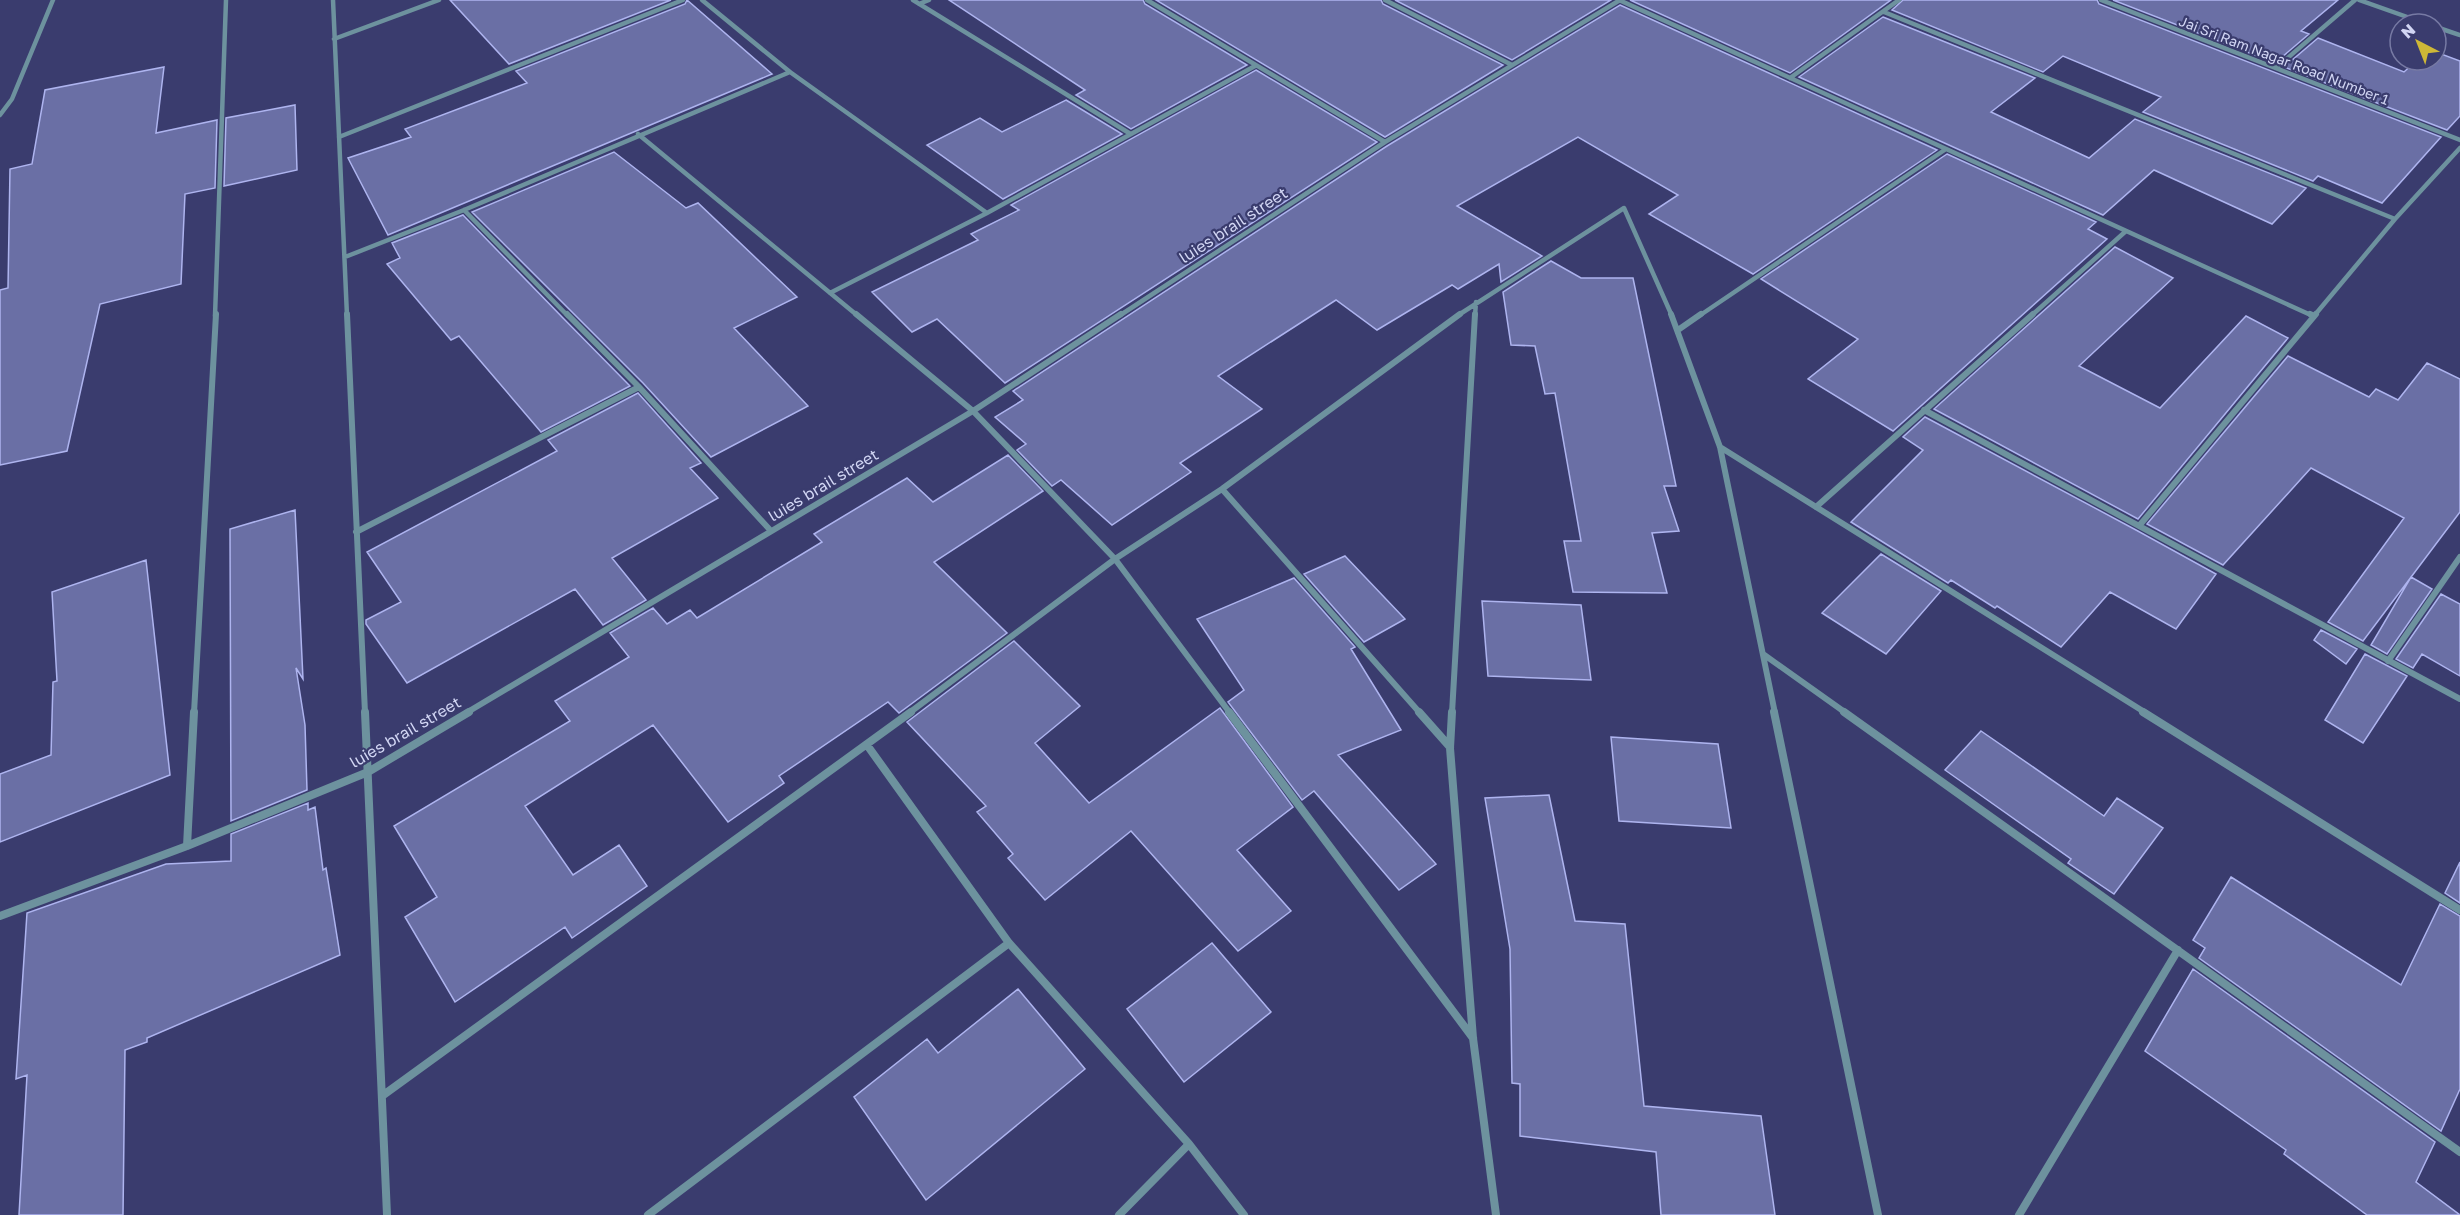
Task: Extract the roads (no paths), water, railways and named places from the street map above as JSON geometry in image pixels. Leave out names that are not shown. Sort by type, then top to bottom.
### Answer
[{"type":"street","points":[[0,115],[12,99],[53,0]]},
{"type":"street","points":[[187,846],[218,287],[226,0]]},
{"type":"street","points":[[333,0],[387,1215]]},
{"type":"street","points":[[334,39],[439,0]]},
{"type":"street","points":[[339,137],[683,0]]},
{"type":"street","points":[[702,0],[790,72],[987,213]]},
{"type":"street","points":[[913,0],[1129,133]]},
{"type":"street","points":[[919,4],[929,0]]},
{"type":"street","points":[[1147,0],[1385,142]]},
{"type":"street","points":[[1384,0],[1512,65]]},
{"type":"street","points":[[1620,0],[2314,316]]},
{"type":"street","name":"luies brail street","points":[[0,916],[187,846],[368,772],[973,411],[1385,142],[1620,0]]},
{"type":"street","points":[[1790,78],[1899,0]]},
{"type":"street","name":"Jai Sri Ram Nagar Road Number 1","points":[[2101,0],[2460,140]]},
{"type":"street","points":[[2276,68],[2357,0],[2392,12]]},
{"type":"street","points":[[1884,12],[2395,219]]},
{"type":"street","points":[[830,293],[987,213],[1129,133],[1255,66]]},
{"type":"street","points":[[345,257],[464,210],[638,134],[790,72]]},
{"type":"street","points":[[638,134],[973,411],[1115,559],[1473,1038]]},
{"type":"street","points":[[2139,526],[2395,219],[2460,148]]},
{"type":"street","points":[[1678,330],[1946,149]]},
{"type":"street","points":[[382,1096],[867,745],[1115,559],[1222,489],[1476,302],[1624,208],[1678,330],[1720,447],[1878,1215]]},
{"type":"street","points":[[464,210],[639,387],[771,531]]},
{"type":"street","points":[[1816,507],[2126,231]]},
{"type":"street","points":[[1476,302],[1450,748],[1473,1038],[1496,1215]]},
{"type":"street","points":[[356,532],[639,387]]},
{"type":"street","points":[[1924,410],[2460,699]]},
{"type":"street","points":[[1720,447],[2460,910]]},
{"type":"street","points":[[1222,489],[1450,748]]},
{"type":"street","points":[[2388,661],[2460,557]]},
{"type":"street","points":[[1762,653],[2460,1152]]},
{"type":"street","points":[[867,745],[1010,943],[1189,1144],[1244,1215]]},
{"type":"street","points":[[648,1215],[1010,943]]},
{"type":"street","points":[[2019,1215],[2178,950]]},
{"type":"street","points":[[1119,1215],[1189,1144]]}]
